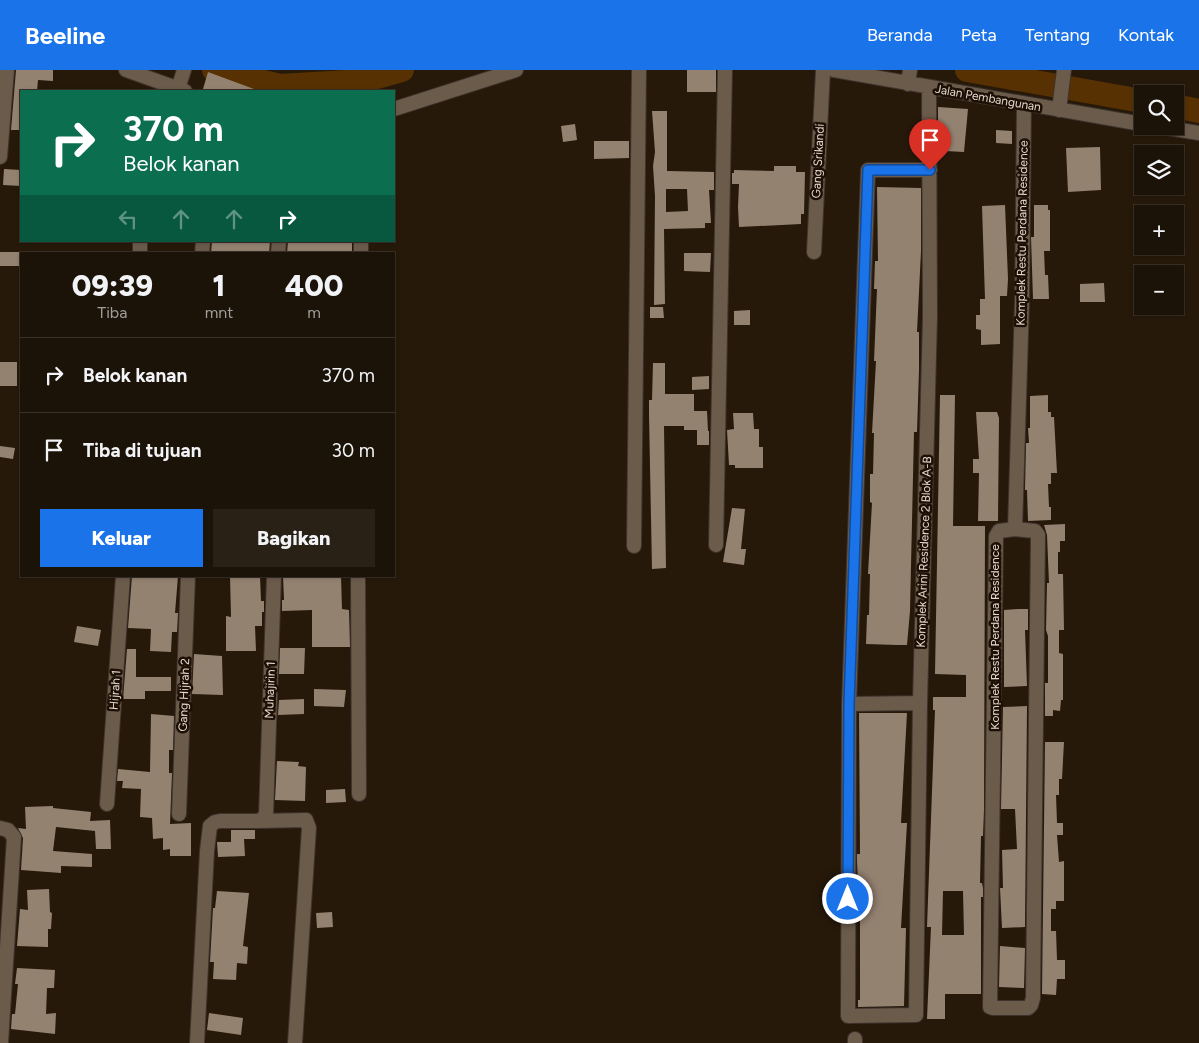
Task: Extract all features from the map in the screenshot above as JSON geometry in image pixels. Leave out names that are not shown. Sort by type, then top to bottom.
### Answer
[{"type":"street","points":[[0,157],[7,70]]},
{"type":"street","points":[[126,70],[147,85],[182,90],[184,71]]},
{"type":"street","points":[[395,109],[516,70]]},
{"type":"street","points":[[634,546],[639,70]]},
{"type":"street","points":[[716,545],[725,70]]},
{"type":"street","name":"Gang Srikandi","points":[[814,252],[823,70]]},
{"type":"street","name":"Jalan Pembangunan","points":[[834,70],[909,79],[929,88],[1024,104],[1059,106],[1134,122]]},
{"type":"street","points":[[1059,106],[1064,70]]},
{"type":"street","name":"Komplek Arini Residence 2 Blok A-B","points":[[849,704],[848,1016],[916,1015],[920,703],[930,335],[929,88]]},
{"type":"street","name":"Komplek Restu Perdana Residence","points":[[1015,529],[1022,302],[1024,104]]},
{"type":"street","points":[[1184,131],[1199,133]]},
{"type":"street","points":[[920,703],[849,704],[868,170],[930,170]]},
{"type":"street","name":"Komplek Restu Perdana Residence","points":[[1015,529],[1035,531],[1038,535],[1033,998],[1028,1008],[994,1008],[990,1007],[996,536],[999,531],[1015,529]]},
{"type":"street","name":"Hijrah 1","points":[[107,804],[123,577]]},
{"type":"street","name":"Gang Hijrah 2","points":[[179,814],[188,577]]},
{"type":"street","name":"Muhajirin 1","points":[[260,820],[266,816],[274,577]]},
{"type":"street","points":[[358,577],[359,794]]},
{"type":"street","points":[[197,1043],[209,831],[212,824],[215,822],[260,820],[306,820],[310,828],[295,1043]]},
{"type":"street","points":[[0,828],[8,830],[14,837],[1,1043]]},
{"type":"building","points":[[16,70],[53,70],[53,81],[38,80],[37,90],[20,90],[20,130],[11,130]]},
{"type":"building","points":[[687,70],[716,70],[716,92],[687,92]]},
{"type":"building","points":[[208,72],[254,89],[207,90],[203,89]]},
{"type":"building","points":[[938,107],[968,109],[964,152],[945,151],[946,135],[938,134]]},
{"type":"building","points":[[652,111],[667,111],[667,171],[714,172],[714,190],[709,190],[711,223],[705,223],[705,228],[664,229],[665,304],[654,305],[655,196],[653,166],[655,152]],"holes":[[[666,189],[687,189],[688,211],[666,212]]]},
{"type":"building","points":[[575,124],[577,140],[563,142],[561,126]]},
{"type":"building","points":[[996,130],[1012,131],[1012,144],[996,143]]},
{"type":"building","points":[[594,141],[629,141],[629,158],[594,159]]},
{"type":"building","points":[[1100,147],[1101,190],[1068,192],[1066,148]]},
{"type":"building","points":[[774,166],[796,166],[796,172],[805,172],[804,214],[801,214],[801,224],[739,227],[739,184],[732,184],[732,173],[734,173],[734,170],[774,171]]},
{"type":"building","points":[[4,169],[20,170],[20,186],[3,185]]},
{"type":"building","points":[[877,187],[921,188],[921,251],[917,332],[919,332],[919,370],[917,432],[914,432],[910,611],[907,645],[866,644],[867,615],[869,615],[870,574],[868,574],[872,503],[870,502],[870,474],[873,474],[874,433],[872,433],[876,361],[874,361],[877,289],[874,289],[875,261],[878,261]]},
{"type":"building","points":[[1005,205],[1008,279],[1007,296],[1000,296],[1000,344],[981,345],[981,330],[976,329],[976,315],[980,315],[980,299],[985,299],[982,206]]},
{"type":"building","points":[[1034,205],[1048,205],[1048,210],[1050,210],[1050,251],[1044,251],[1049,299],[1033,299],[1031,237],[1034,237]]},
{"type":"building","points":[[212,242],[270,242],[269,252],[211,252]]},
{"type":"building","points":[[288,242],[352,242],[352,252],[287,252]]},
{"type":"building","points":[[0,252],[20,252],[20,266],[0,266]]},
{"type":"building","points":[[684,253],[711,253],[710,272],[684,271]]},
{"type":"building","points":[[1104,283],[1105,302],[1080,302],[1080,284]]},
{"type":"building","points":[[650,307],[663,307],[664,318],[650,318]]},
{"type":"building","points":[[750,310],[750,325],[734,325],[734,311]]},
{"type":"building","points":[[0,362],[17,362],[17,386],[0,386]]},
{"type":"building","points":[[653,363],[665,363],[665,394],[694,394],[694,411],[707,411],[709,445],[697,445],[697,430],[684,430],[684,426],[664,426],[666,568],[652,569],[649,400],[652,400]]},
{"type":"building","points":[[709,376],[709,389],[692,390],[692,377]]},
{"type":"building","points":[[940,395],[955,395],[953,526],[985,526],[984,810],[983,836],[981,836],[980,883],[982,883],[983,897],[981,897],[981,994],[945,994],[945,1019],[927,1019],[931,927],[927,927],[935,710],[933,710],[933,697],[966,697],[966,675],[935,674]],"holes":[[[943,891],[963,891],[964,935],[942,935]]]},
{"type":"building","points":[[1048,395],[1048,412],[1051,412],[1051,417],[1054,417],[1057,473],[1051,473],[1051,484],[1048,484],[1051,520],[1028,521],[1027,490],[1025,490],[1026,443],[1029,443],[1028,428],[1030,428],[1030,396]]},
{"type":"building","points":[[976,412],[997,412],[999,418],[998,521],[978,521],[979,473],[973,473],[973,459],[979,459]]},
{"type":"building","points":[[733,413],[753,413],[754,429],[759,429],[759,447],[763,447],[763,468],[735,468],[735,465],[729,465],[727,430],[734,429]]},
{"type":"building","points":[[0,446],[15,448],[13,459],[0,457]]},
{"type":"building","points":[[732,508],[745,509],[741,549],[746,549],[744,565],[723,562]]},
{"type":"building","points":[[1065,524],[1065,541],[1060,541],[1060,552],[1058,552],[1058,574],[1063,574],[1064,630],[1059,630],[1059,653],[1063,654],[1063,700],[1061,700],[1060,711],[1053,710],[1053,716],[1045,716],[1045,683],[1048,683],[1048,636],[1046,630],[1047,583],[1049,583],[1047,535],[1044,525]]},
{"type":"building","points":[[132,577],[178,577],[175,613],[178,613],[177,632],[172,632],[171,652],[150,651],[151,629],[128,628]]},
{"type":"building","points":[[230,577],[260,577],[261,601],[264,601],[264,612],[262,612],[262,626],[255,626],[256,651],[226,651],[226,616],[231,617]]},
{"type":"building","points":[[283,577],[341,577],[342,609],[349,610],[350,647],[312,647],[312,610],[282,611],[282,600],[284,600]]},
{"type":"building","points":[[1028,609],[1028,630],[1025,630],[1027,686],[1004,687],[1004,610]]},
{"type":"building","points":[[77,626],[101,630],[98,646],[74,642]]},
{"type":"building","points":[[280,648],[305,648],[304,674],[279,674]]},
{"type":"building","points":[[127,649],[136,649],[136,677],[171,677],[171,691],[145,691],[145,699],[123,699]]},
{"type":"building","points":[[194,654],[222,656],[223,695],[192,694]]},
{"type":"building","points":[[314,689],[346,690],[344,707],[314,706]]},
{"type":"building","points":[[304,699],[304,714],[278,715],[279,700]]},
{"type":"building","points":[[1027,706],[1025,927],[1002,928],[1000,888],[1003,888],[1002,850],[1017,849],[1015,809],[1001,809],[1003,707]]},
{"type":"building","points":[[859,713],[907,713],[901,823],[907,823],[901,928],[906,928],[904,1006],[858,1007],[858,1000],[860,1000],[860,886],[858,886],[857,860],[857,854],[860,854]]},
{"type":"building","points":[[151,714],[174,716],[173,750],[169,750],[169,773],[172,773],[170,824],[191,823],[191,856],[170,856],[170,849],[163,850],[163,838],[153,839],[152,818],[140,817],[141,789],[122,788],[123,781],[117,781],[118,769],[150,772]]},
{"type":"building","points":[[1045,742],[1064,742],[1062,779],[1059,779],[1059,795],[1056,795],[1057,823],[1063,823],[1063,835],[1057,835],[1059,862],[1064,861],[1064,901],[1056,901],[1056,909],[1051,909],[1051,931],[1056,931],[1057,960],[1065,960],[1065,979],[1057,979],[1056,995],[1042,994]]},
{"type":"building","points":[[277,761],[299,762],[298,766],[306,767],[305,801],[275,800]]},
{"type":"building","points":[[345,789],[346,802],[326,803],[326,790]]},
{"type":"building","points":[[53,806],[53,808],[91,812],[90,821],[110,820],[111,849],[96,849],[95,831],[56,827],[53,851],[92,854],[92,867],[61,866],[61,873],[21,870],[23,838],[18,828],[26,829],[25,807]]},
{"type":"building","points":[[231,830],[255,830],[255,839],[244,839],[245,856],[218,857],[217,842],[231,842]]},
{"type":"building","points":[[49,889],[50,912],[52,913],[51,929],[48,929],[48,947],[17,946],[20,909],[28,910],[27,890]]},
{"type":"building","points":[[217,891],[249,893],[243,946],[248,947],[247,964],[237,963],[236,980],[213,979],[214,962],[210,962],[213,908],[215,908]]},
{"type":"building","points":[[332,912],[333,927],[317,928],[316,913]]},
{"type":"building","points":[[1000,946],[1025,948],[1024,988],[999,987]]},
{"type":"building","points":[[17,968],[55,970],[54,988],[47,988],[46,1014],[56,1013],[55,1034],[11,1029],[12,1014],[15,1014],[18,984],[15,984]]},
{"type":"building","points":[[209,1013],[243,1018],[241,1035],[207,1030]]},
{"type":"waterway","points":[[214,70],[280,86],[363,81],[402,70]]},
{"type":"waterway","points":[[967,70],[1134,100]]},
{"type":"waterway","points":[[1184,108],[1199,111]]},
{"type":"route","points":[[848,899],[849,704],[868,170],[930,170]]}]
